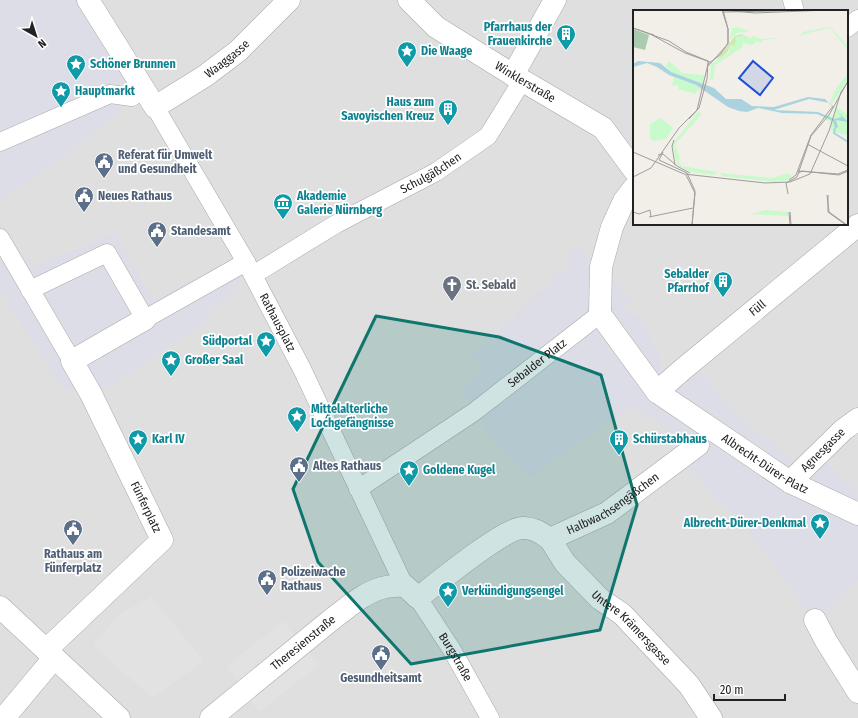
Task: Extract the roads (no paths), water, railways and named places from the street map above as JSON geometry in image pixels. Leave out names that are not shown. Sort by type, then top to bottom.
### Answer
[{"type":"street","points":[[2,246],[72,361],[145,319],[249,268],[155,107],[88,0]]},
{"type":"street","name":"Waaggasse","points":[[155,107],[206,76],[238,51],[289,0]]},
{"type":"street","name":"Winklerstraße","points":[[409,0],[436,27],[517,78],[603,128],[633,169]]},
{"type":"street","points":[[517,78],[555,0]]},
{"type":"street","points":[[792,0],[795,10]]},
{"type":"street","points":[[848,27],[858,19]]},
{"type":"street","name":"Schulgäßchen","points":[[249,268],[436,172],[488,136],[517,78]]},
{"type":"street","points":[[0,142],[110,94],[132,97],[143,88]]},
{"type":"street","points":[[633,189],[624,201],[612,227],[601,267],[600,314],[657,392]]},
{"type":"street","name":"Füll","points":[[657,392],[858,225]]},
{"type":"street","points":[[30,290],[107,253],[145,319]]},
{"type":"street","name":"Rathausplatz","points":[[249,268],[302,369],[358,489],[411,592]]},
{"type":"street","name":"Sebalder Platz","points":[[358,489],[474,412],[600,314]]},
{"type":"street","name":"Fünferplatz","points":[[50,654],[162,540],[91,394],[72,361]]},
{"type":"street","name":"Albrecht-Dürer-Platz","points":[[657,392],[790,482],[858,514]]},
{"type":"street","name":"Agnesgasse","points":[[790,482],[843,430],[858,419]]},
{"type":"street","name":"Halbwachsengäßchen","points":[[550,539],[607,513],[698,445]]},
{"type":"street","points":[[411,592],[502,536],[521,528],[535,530],[550,539]]},
{"type":"street","name":"Untere Krämersgasse","points":[[550,539],[565,563],[600,599],[622,614],[689,685],[711,718]]},
{"type":"street","name":"Theresienstraße","points":[[211,718],[351,605],[382,588],[411,592]]},
{"type":"street","name":"Burgstraße","points":[[411,592],[452,650],[490,718]]},
{"type":"street","points":[[0,607],[119,718]]},
{"type":"street","points":[[815,620],[826,641],[858,692]]},
{"type":"street","points":[[4,718],[50,654]]},
{"type":"place","name":"Pfarrhaus der Frauenkirche","points":[[566,51]]},
{"type":"place","name":"Die Waage","points":[[407,68]]},
{"type":"place","name":"Schöner Brunnen","points":[[76,81]]},
{"type":"place","name":"Hauptmarkt","points":[[61,108]]},
{"type":"place","name":"Haus zum Savoyischen Kreuz","points":[[448,126]]},
{"type":"place","name":"Referat für Umwelt und Gesundheit","points":[[104,179]]},
{"type":"place","name":"Neues Rathaus","points":[[84,213]]},
{"type":"place","name":"Akademie Galerie Nürnberg","points":[[283,220]]},
{"type":"place","name":"Standesamt","points":[[157,248]]},
{"type":"place","name":"Sebalder Pfarrhof","points":[[723,298]]},
{"type":"place","name":"St. Sebald","points":[[452,302]]},
{"type":"place","name":"Südportal","points":[[266,358]]},
{"type":"place","name":"Großer Saal","points":[[171,377]]},
{"type":"place","name":"Mittelalterliche Lochgefängnisse","points":[[297,433]]},
{"type":"place","name":"Karl IV","points":[[138,456]]},
{"type":"place","name":"Schürstabhaus","points":[[619,456]]},
{"type":"place","name":"Altes Rathaus","points":[[299,483]]},
{"type":"place","name":"Goldene Kugel","points":[[409,487]]},
{"type":"place","name":"Albrecht-Dürer-Denkmal","points":[[820,540]]},
{"type":"place","name":"Rathaus am Fünferplatz","points":[[73,546]]},
{"type":"place","name":"Polizeiwache Rathaus","points":[[267,596]]},
{"type":"place","name":"Verkündigungsengel","points":[[448,608]]},
{"type":"place","name":"Gesundheitsamt","points":[[381,671]]}]
